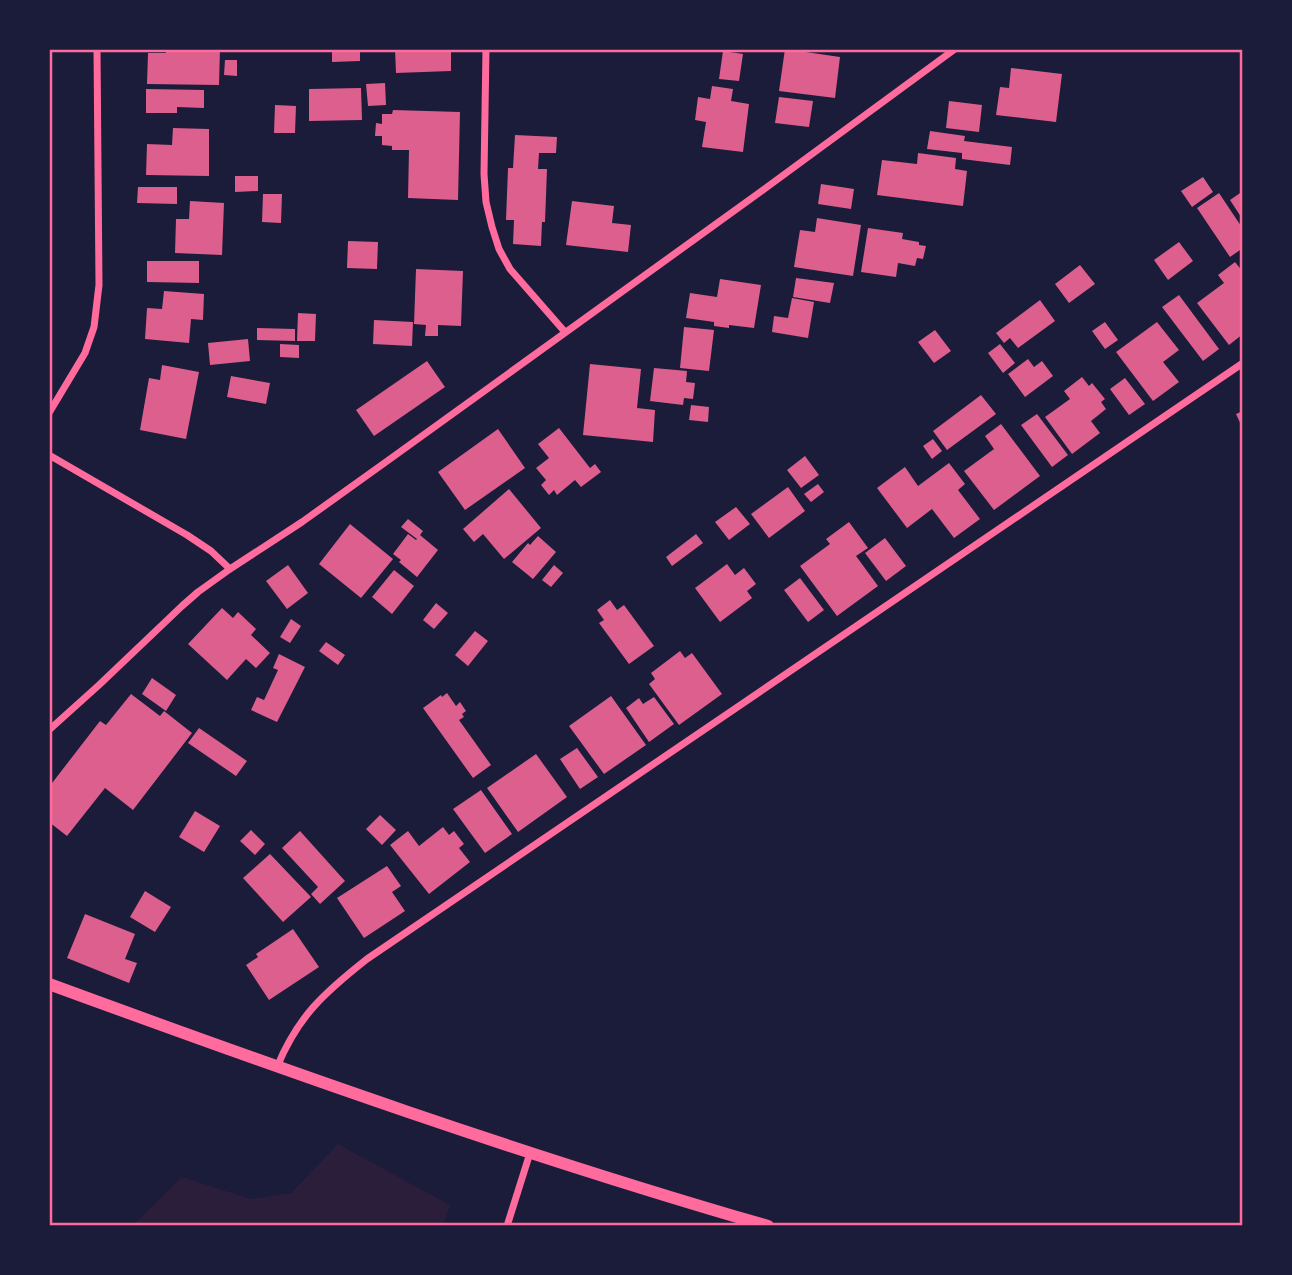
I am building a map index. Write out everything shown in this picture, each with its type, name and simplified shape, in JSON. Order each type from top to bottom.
[{"type":"street","points":[[49,412],[85,353],[94,327],[99,285],[97,49]]},
{"type":"street","points":[[486,49],[484,174],[486,202],[492,227],[499,249],[510,269],[565,332]]},
{"type":"street","points":[[49,730],[182,606],[230,569],[302,522],[774,183],[955,49]]},
{"type":"street","points":[[276,1067],[294,1031],[305,1016],[339,981],[367,959],[1243,363]]},
{"type":"street","points":[[49,455],[187,535],[211,551],[230,569]]},
{"type":"street","points":[[49,984],[276,1067],[530,1153],[658,1195],[768,1226]]},
{"type":"street","points":[[507,1226],[530,1153]]},
{"type":"shaded area","points":[[338,1144],[450,1205],[443,1226],[132,1226],[182,1177],[251,1199],[291,1193]]},
{"type":"building","points":[[166,49],[220,49],[219,85],[147,84],[148,53],[166,53]]},
{"type":"building","points":[[332,49],[360,49],[360,61],[332,62]]},
{"type":"building","points":[[395,49],[451,49],[451,71],[396,73]]},
{"type":"building","points":[[785,49],[840,57],[835,98],[779,91]]},
{"type":"building","points":[[723,51],[743,54],[739,81],[719,79]]},
{"type":"building","points":[[225,60],[237,60],[237,76],[224,75]]},
{"type":"building","points":[[1011,68],[1062,74],[1056,122],[996,115],[1000,87],[1009,88]]},
{"type":"building","points":[[385,83],[386,105],[368,106],[366,84]]},
{"type":"building","points":[[712,86],[733,89],[731,101],[749,104],[743,152],[702,147],[706,122],[695,120],[698,97],[710,99]]},
{"type":"building","points":[[361,88],[362,120],[309,121],[309,89]]},
{"type":"building","points":[[146,89],[204,90],[204,108],[177,107],[177,113],[146,113]]},
{"type":"building","points":[[779,97],[813,101],[809,127],[775,123]]},
{"type":"building","points":[[949,101],[982,105],[979,132],[946,128]]},
{"type":"building","points":[[275,105],[296,106],[295,133],[274,133]]},
{"type":"building","points":[[393,110],[460,112],[458,200],[408,198],[409,150],[392,150],[392,146],[382,145],[382,136],[375,136],[376,123],[382,124],[382,114],[392,114]]},
{"type":"building","points":[[173,128],[209,129],[209,176],[146,175],[147,144],[172,145]]},
{"type":"building","points":[[930,131],[965,136],[964,141],[1012,147],[1010,165],[962,159],[962,153],[927,149]]},
{"type":"building","points":[[515,135],[557,137],[556,153],[539,153],[538,169],[547,169],[545,222],[542,222],[541,246],[513,244],[514,220],[506,220],[508,168],[513,168]]},
{"type":"building","points":[[918,153],[956,158],[955,169],[967,171],[963,206],[877,195],[882,160],[917,164]]},
{"type":"building","points":[[235,176],[258,176],[258,191],[235,192]]},
{"type":"building","points":[[1203,177],[1213,192],[1192,207],[1181,191]]},
{"type":"building","points":[[821,184],[854,189],[851,209],[818,204]]},
{"type":"building","points":[[138,187],[177,187],[177,204],[137,203]]},
{"type":"building","points":[[1243,191],[1243,220],[1230,200]]},
{"type":"building","points":[[1219,193],[1243,229],[1243,248],[1230,257],[1197,208]]},
{"type":"building","points":[[263,194],[282,194],[281,223],[262,222]]},
{"type":"building","points":[[190,201],[224,203],[222,255],[175,253],[176,219],[189,219]]},
{"type":"building","points":[[572,201],[614,206],[612,223],[631,225],[628,252],[566,245]]},
{"type":"building","points":[[817,218],[861,225],[853,276],[794,267],[800,230],[815,232]]},
{"type":"building","points":[[868,228],[903,233],[902,239],[919,242],[919,245],[926,246],[923,259],[917,258],[915,266],[898,263],[896,277],[861,272]]},
{"type":"building","points":[[348,241],[378,242],[377,269],[347,268]]},
{"type":"building","points":[[1179,242],[1193,261],[1168,280],[1154,260]]},
{"type":"building","points":[[147,261],[199,261],[199,283],[147,282]]},
{"type":"building","points":[[1235,262],[1243,272],[1243,334],[1229,345],[1197,303],[1224,283],[1218,275]]},
{"type":"building","points":[[1080,265],[1095,284],[1069,303],[1055,284]]},
{"type":"building","points":[[416,269],[463,271],[461,326],[438,325],[438,336],[425,336],[426,325],[414,324]]},
{"type":"building","points":[[796,278],[834,283],[830,303],[793,297]]},
{"type":"building","points":[[720,279],[761,285],[754,328],[714,326],[714,322],[686,318],[690,293],[717,297]]},
{"type":"building","points":[[164,291],[204,294],[203,320],[191,319],[189,343],[145,339],[147,308],[162,309]]},
{"type":"building","points":[[1179,295],[1219,349],[1203,361],[1162,307]]},
{"type":"building","points":[[792,298],[814,302],[808,338],[772,332],[774,316],[788,318]]},
{"type":"building","points":[[1040,300],[1055,321],[1018,348],[1010,338],[1004,343],[996,333]]},
{"type":"building","points":[[298,313],[316,314],[315,341],[297,341]]},
{"type":"building","points":[[374,320],[413,322],[412,346],[373,344]]},
{"type":"building","points":[[1105,322],[1118,340],[1105,349],[1092,331]]},
{"type":"building","points":[[1157,322],[1179,350],[1163,362],[1179,382],[1153,401],[1116,352]]},
{"type":"building","points":[[684,327],[714,330],[709,371],[680,368]]},
{"type":"building","points":[[257,328],[295,329],[295,341],[257,340]]},
{"type":"building","points":[[935,330],[951,351],[934,363],[918,342]]},
{"type":"building","points":[[248,339],[250,361],[210,365],[208,343]]},
{"type":"building","points":[[280,344],[299,345],[299,358],[280,357]]},
{"type":"building","points":[[1000,344],[1015,363],[1003,373],[988,353]]},
{"type":"building","points":[[1028,359],[1034,367],[1042,361],[1053,376],[1025,397],[1008,374]]},
{"type":"building","points":[[427,361],[445,387],[374,436],[356,410]]},
{"type":"building","points":[[590,364],[641,369],[637,408],[655,410],[653,442],[583,435]]},
{"type":"building","points":[[162,365],[199,372],[186,439],[140,430],[149,378],[160,380]]},
{"type":"building","points":[[654,368],[687,371],[686,382],[695,383],[693,399],[684,398],[683,405],[650,401]]},
{"type":"building","points":[[231,376],[270,383],[266,404],[227,397]]},
{"type":"building","points":[[1082,377],[1089,386],[1092,383],[1105,399],[1101,402],[1106,409],[1091,421],[1100,433],[1072,454],[1045,417],[1070,399],[1064,391]]},
{"type":"building","points":[[1125,378],[1145,404],[1129,415],[1110,389]]},
{"type":"building","points":[[981,395],[996,414],[947,450],[933,431]]},
{"type":"building","points":[[691,405],[709,407],[708,422],[689,420]]},
{"type":"building","points":[[1243,411],[1243,429],[1236,414]]},
{"type":"building","points":[[1037,414],[1068,455],[1052,467],[1021,425]]},
{"type":"building","points":[[1001,424],[1040,476],[994,510],[964,471],[994,449],[985,436]]},
{"type":"building","points":[[559,428],[590,468],[595,464],[601,472],[581,487],[575,480],[557,495],[554,490],[549,495],[541,485],[546,480],[536,468],[549,458],[538,444]]},
{"type":"building","points":[[498,429],[525,468],[465,510],[438,472]]},
{"type":"building","points":[[933,439],[942,451],[932,459],[923,446]]},
{"type":"building","points":[[805,456],[819,475],[801,488],[787,470]]},
{"type":"building","points":[[949,463],[965,484],[958,490],[980,519],[954,538],[932,509],[907,528],[877,488],[905,467],[918,486]]},
{"type":"building","points":[[818,484],[824,492],[811,502],[804,494]]},
{"type":"building","points":[[788,487],[805,511],[769,538],[751,514]]},
{"type":"building","points":[[509,489],[541,528],[504,559],[483,534],[474,542],[463,529]]},
{"type":"building","points":[[736,507],[750,524],[729,540],[715,522]]},
{"type":"building","points":[[408,519],[423,531],[420,535],[438,550],[417,577],[393,554],[408,534],[417,539],[401,527]]},
{"type":"building","points":[[849,522],[868,548],[856,556],[878,586],[837,616],[800,566],[830,544],[826,539]]},
{"type":"building","points":[[350,524],[393,559],[361,598],[319,564]]},
{"type":"building","points":[[696,534],[703,543],[672,566],[666,557]]},
{"type":"building","points":[[538,536],[556,552],[533,579],[512,562],[528,543],[530,545]]},
{"type":"building","points":[[885,538],[906,566],[886,581],[865,553]]},
{"type":"building","points":[[727,564],[735,575],[744,568],[756,584],[747,591],[752,598],[720,622],[695,588]]},
{"type":"building","points":[[288,565],[308,593],[287,609],[266,581]]},
{"type":"building","points":[[554,565],[563,573],[551,587],[542,580]]},
{"type":"building","points":[[394,570],[414,586],[392,614],[372,597]]},
{"type":"building","points":[[800,578],[824,610],[808,622],[784,590]]},
{"type":"building","points":[[610,600],[617,610],[624,605],[654,646],[629,664],[599,623],[604,620],[597,610]]},
{"type":"building","points":[[436,603],[448,613],[434,629],[423,620]]},
{"type":"building","points":[[222,608],[233,618],[238,612],[256,629],[251,635],[270,653],[256,668],[246,659],[227,680],[188,644]]},
{"type":"building","points":[[291,619],[301,626],[290,643],[280,637]]},
{"type":"building","points":[[475,631],[488,641],[468,666],[455,655]]},
{"type":"building","points":[[326,642],[345,655],[338,665],[319,651]]},
{"type":"building","points":[[680,651],[685,658],[692,653],[722,694],[679,725],[649,684],[655,679],[651,673]]},
{"type":"building","points":[[279,654],[305,667],[277,722],[251,710],[257,697],[264,700],[278,670],[273,668]]},
{"type":"building","points":[[152,678],[176,695],[166,711],[142,694]]},
{"type":"building","points":[[447,693],[456,706],[460,702],[466,711],[462,714],[464,717],[459,720],[491,765],[473,778],[423,708]]},
{"type":"building","points":[[131,694],[160,716],[164,711],[192,733],[133,810],[105,788],[67,836],[49,822],[49,787],[100,721],[106,725]]},
{"type":"building","points":[[611,696],[646,745],[604,774],[569,726]]},
{"type":"building","points":[[654,697],[674,724],[649,742],[626,708],[639,698],[643,704]]},
{"type":"building","points":[[199,728],[247,761],[236,776],[188,743]]},
{"type":"building","points":[[577,748],[598,777],[580,789],[560,759]]},
{"type":"building","points":[[536,754],[567,797],[518,832],[487,788]]},
{"type":"building","points":[[481,790],[512,834],[485,853],[453,809]]},
{"type":"building","points":[[195,811],[220,826],[204,852],[179,837]]},
{"type":"building","points":[[380,815],[396,830],[382,845],[366,829]]},
{"type":"building","points":[[443,827],[449,835],[454,831],[464,844],[459,848],[470,862],[429,894],[390,845],[408,831],[419,846]]},
{"type":"building","points":[[251,830],[265,844],[255,855],[240,841]]},
{"type":"building","points":[[300,831],[345,881],[320,904],[311,894],[318,887],[282,848]]},
{"type":"building","points":[[270,854],[311,897],[283,922],[243,878]]},
{"type":"building","points":[[387,866],[401,886],[392,892],[405,911],[364,938],[337,898]]},
{"type":"building","points":[[145,891],[171,907],[155,932],[130,917]]},
{"type":"building","points":[[85,914],[135,934],[125,959],[137,963],[129,983],[67,958]]},
{"type":"building","points":[[293,929],[319,967],[269,1000],[246,965],[258,957],[256,954]]}]
